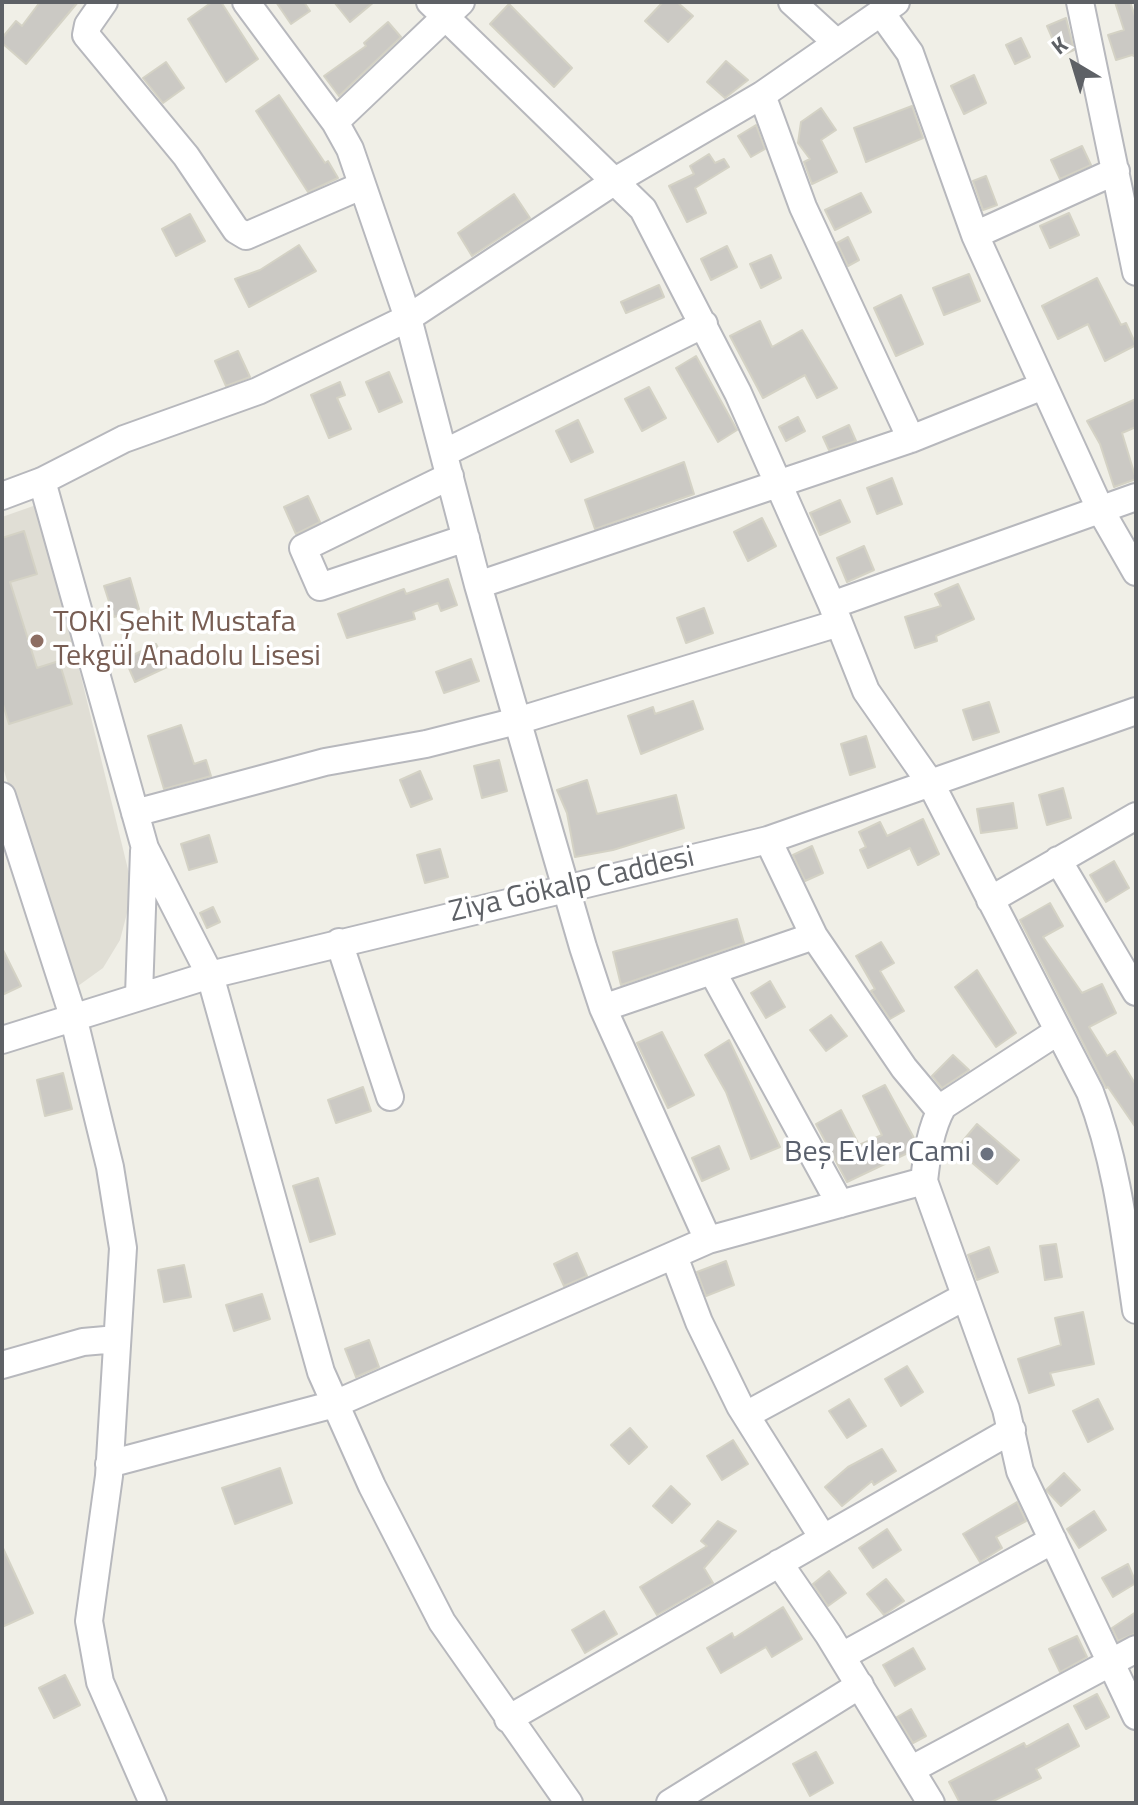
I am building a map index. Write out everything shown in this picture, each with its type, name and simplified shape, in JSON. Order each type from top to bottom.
[{"type":"street","points":[[104,2],[88,25],[86,35],[186,156],[236,230],[246,236],[361,186]]},
{"type":"street","points":[[246,2],[335,122],[350,149],[408,318],[478,585],[603,1008],[708,1240]]},
{"type":"street","points":[[792,2],[837,43]]},
{"type":"street","points":[[1080,2],[1116,171],[1129,202],[1136,272]]},
{"type":"street","points":[[335,122],[446,7],[643,209],[738,393],[866,691],[931,784],[1090,1092],[1128,1203],[1136,1310]]},
{"type":"street","points":[[2,496],[42,481],[124,439],[258,391],[408,318],[615,181],[762,95],[889,8],[926,90],[975,235],[1101,511],[1136,572]]},
{"type":"street","points":[[762,95],[803,207],[911,439]]},
{"type":"street","points":[[975,235],[1116,171]]},
{"type":"street","points":[[466,538],[320,587],[303,548],[704,324]]},
{"type":"street","points":[[478,585],[775,482],[911,439],[1043,386]]},
{"type":"street","points":[[42,481],[145,848],[210,975],[321,1372],[414,1572],[442,1622],[569,1803]]},
{"type":"street","points":[[135,813],[325,762],[426,744],[517,721],[835,614],[1136,497]]},
{"type":"street","name":"Ziya Gökalp Caddesi","points":[[2,1040],[210,975],[768,840],[1136,711]]},
{"type":"street","points":[[2,796],[12,863],[73,1016],[110,1167],[123,1248],[109,1464],[89,1621],[92,1653],[100,1682],[153,1803]]},
{"type":"street","points":[[990,900],[1136,816]]},
{"type":"street","points":[[768,840],[814,936],[904,1068],[940,1111]]},
{"type":"street","points":[[139,995],[145,848]]},
{"type":"street","points":[[1058,860],[1136,992]]},
{"type":"street","points":[[603,1008],[814,936]]},
{"type":"street","points":[[339,942],[390,1097]]},
{"type":"street","points":[[712,971],[840,1204]]},
{"type":"street","points":[[1057,1032],[940,1111],[927,1151],[924,1181],[1012,1430],[1020,1471],[1136,1716]]},
{"type":"street","points":[[109,1464],[335,1404],[708,1240],[924,1181]]},
{"type":"street","points":[[674,1256],[699,1322],[746,1415],[823,1538]]},
{"type":"street","points":[[746,1415],[964,1297]]},
{"type":"street","points":[[2,1365],[83,1342],[117,1339]]},
{"type":"street","points":[[508,1719],[1012,1430]]},
{"type":"street","points":[[842,1656],[1053,1540]]},
{"type":"street","points":[[779,1563],[842,1656],[931,1803]]},
{"type":"street","points":[[912,1769],[1136,1649]]},
{"type":"street","points":[[670,1803],[860,1685]]},
{"type":"shaded area","name":"TOKİ Şehit Mustafa Tekgül Anadolu Lisesi","points":[[39,504],[133,890],[120,940],[103,968],[71,991],[2,764],[2,517]]},
{"type":"building","points":[[40,2],[78,2],[26,64],[2,43],[2,38],[16,21],[22,26]]},
{"type":"building","points":[[212,2],[221,2],[258,59],[226,82],[188,19]]},
{"type":"building","points":[[276,2],[304,2],[310,11],[291,24]]},
{"type":"building","points":[[334,2],[374,2],[350,22]]},
{"type":"building","points":[[663,2],[677,2],[693,16],[668,42],[645,21]]},
{"type":"building","points":[[1115,2],[1130,2],[1136,19],[1136,57],[1132,55],[1116,60],[1108,35],[1124,30]]},
{"type":"building","points":[[509,4],[572,68],[554,87],[490,24]]},
{"type":"building","points":[[1066,18],[1074,50],[1060,56],[1047,26]]},
{"type":"building","points":[[388,22],[401,37],[339,96],[324,76],[366,46],[364,43]]},
{"type":"building","points":[[1021,38],[1030,57],[1015,64],[1006,45]]},
{"type":"building","points":[[726,61],[748,80],[725,98],[707,82]]},
{"type":"building","points":[[166,62],[184,88],[163,103],[143,78]]},
{"type":"building","points":[[974,75],[986,103],[964,114],[951,86]]},
{"type":"building","points":[[279,95],[338,178],[308,192],[256,111]]},
{"type":"building","points":[[912,106],[923,138],[866,162],[854,128]]},
{"type":"building","points":[[821,108],[836,130],[821,140],[837,172],[812,184],[804,162],[810,159],[798,143],[801,122]]},
{"type":"building","points":[[756,125],[765,149],[751,157],[738,136]]},
{"type":"building","points":[[1082,146],[1091,165],[1060,179],[1051,160]]},
{"type":"building","points":[[709,154],[715,163],[724,159],[729,167],[695,188],[706,213],[687,222],[669,186],[694,174],[690,166]]},
{"type":"building","points":[[986,176],[997,205],[983,210],[973,181]]},
{"type":"building","points":[[861,193],[871,212],[835,230],[825,210]]},
{"type":"building","points":[[514,194],[530,218],[472,256],[458,233]]},
{"type":"building","points":[[1069,213],[1079,235],[1050,248],[1040,226]]},
{"type":"building","points":[[190,214],[205,241],[176,256],[162,229]]},
{"type":"building","points":[[848,237],[859,260],[848,266],[837,243]]},
{"type":"building","points":[[299,245],[316,271],[249,307],[235,279],[260,270]]},
{"type":"building","points":[[727,246],[737,267],[711,280],[701,259]]},
{"type":"building","points":[[771,255],[781,278],[761,288],[750,264]]},
{"type":"building","points":[[969,274],[980,301],[944,315],[933,288]]},
{"type":"building","points":[[1097,278],[1121,325],[1126,323],[1136,345],[1105,361],[1088,324],[1058,339],[1042,306]]},
{"type":"building","points":[[659,285],[664,297],[626,313],[621,302]]},
{"type":"building","points":[[901,295],[923,344],[896,356],[874,308]]},
{"type":"building","points":[[760,321],[772,347],[802,330],[837,388],[817,398],[805,375],[763,398],[730,336]]},
{"type":"building","points":[[238,351],[250,377],[226,386],[215,361]]},
{"type":"building","points":[[696,356],[737,430],[718,442],[676,368]]},
{"type":"building","points":[[389,372],[402,402],[379,412],[366,382]]},
{"type":"building","points":[[340,382],[345,395],[337,398],[351,429],[329,438],[311,395]]},
{"type":"building","points":[[649,387],[666,418],[642,431],[625,399]]},
{"type":"building","points":[[1136,399],[1136,427],[1122,433],[1136,479],[1114,487],[1100,444],[1087,421]]},
{"type":"building","points":[[798,417],[805,431],[786,441],[779,427]]},
{"type":"building","points":[[578,420],[593,452],[571,462],[556,431]]},
{"type":"building","points":[[849,425],[856,441],[829,450],[823,437]]},
{"type":"building","points":[[684,462],[694,494],[595,529],[585,500]]},
{"type":"building","points":[[892,478],[902,504],[877,514],[867,488]]},
{"type":"building","points":[[308,496],[320,522],[296,534],[284,507]]},
{"type":"building","points":[[840,500],[850,522],[820,535],[810,513]]},
{"type":"building","points":[[762,518],[776,546],[748,561],[734,532]]},
{"type":"building","points":[[24,531],[37,574],[10,582],[37,668],[59,661],[72,704],[9,724],[2,701],[2,538]]},
{"type":"building","points":[[864,546],[874,570],[847,582],[837,558]]},
{"type":"building","points":[[130,578],[139,609],[114,617],[104,586]]},
{"type":"building","points":[[448,579],[457,605],[441,611],[438,603],[413,612],[415,619],[347,638],[338,614],[404,589],[406,594]]},
{"type":"building","points":[[958,584],[974,619],[936,636],[937,641],[915,648],[905,617],[941,606],[935,594]]},
{"type":"building","points":[[704,608],[713,633],[686,643],[677,618]]},
{"type":"building","points":[[156,644],[167,667],[135,682],[125,659]]},
{"type":"building","points":[[471,659],[479,681],[444,693],[436,672]]},
{"type":"building","points":[[693,701],[703,729],[641,754],[628,716],[653,707],[655,714]]},
{"type":"building","points":[[989,702],[999,732],[973,740],[963,710]]},
{"type":"building","points":[[181,725],[194,764],[206,760],[211,776],[164,789],[148,736]]},
{"type":"building","points":[[866,736],[875,767],[850,775],[841,744]]},
{"type":"building","points":[[499,760],[507,791],[482,798],[474,766]]},
{"type":"building","points":[[420,771],[432,799],[411,807],[400,780]]},
{"type":"building","points":[[587,780],[597,814],[676,795],[684,828],[613,850],[575,857],[567,813],[557,790]]},
{"type":"building","points":[[1063,788],[1071,818],[1047,825],[1039,795]]},
{"type":"building","points":[[1013,803],[1017,828],[981,833],[977,809]]},
{"type":"building","points":[[923,819],[939,854],[918,865],[910,848],[868,868],[860,850],[866,847],[859,832],[880,822],[887,836]]},
{"type":"building","points":[[209,835],[217,862],[189,870],[181,844]]},
{"type":"building","points":[[812,846],[823,873],[805,881],[793,855]]},
{"type":"building","points":[[440,849],[448,877],[425,883],[417,855]]},
{"type":"building","points":[[1114,861],[1129,888],[1106,902],[1090,875]]},
{"type":"building","points":[[1050,903],[1063,926],[1043,937],[1082,993],[1102,984],[1116,1013],[1089,1027],[1107,1056],[1115,1051],[1136,1085],[1136,1128],[1106,1088],[1020,920]]},
{"type":"building","points":[[213,907],[220,922],[207,928],[200,913]]},
{"type":"building","points":[[737,919],[744,943],[621,985],[613,952]]},
{"type":"building","points":[[881,942],[894,963],[880,971],[904,1011],[890,1019],[871,991],[875,989],[856,956]]},
{"type":"building","points":[[2,948],[21,986],[2,995]]},
{"type":"building","points":[[977,970],[1016,1033],[996,1047],[955,987]]},
{"type":"building","points":[[770,981],[785,1007],[766,1018],[751,993]]},
{"type":"building","points":[[831,1015],[847,1036],[826,1051],[810,1030]]},
{"type":"building","points":[[662,1032],[694,1095],[668,1108],[637,1043]]},
{"type":"building","points":[[729,1040],[780,1147],[751,1159],[726,1092],[705,1055]]},
{"type":"building","points":[[953,1055],[969,1070],[942,1088],[932,1076]]},
{"type":"building","points":[[63,1073],[72,1109],[45,1116],[37,1080]]},
{"type":"building","points":[[885,1085],[914,1138],[912,1151],[847,1182],[816,1124],[841,1110],[859,1145],[882,1135],[863,1096]]},
{"type":"building","points":[[363,1087],[371,1111],[336,1123],[328,1100]]},
{"type":"building","name":"Beş Evler Cami","points":[[977,1124],[1019,1160],[997,1184],[956,1149]]},
{"type":"building","points":[[719,1146],[729,1169],[702,1181],[692,1158]]},
{"type":"building","points":[[318,1178],[335,1234],[310,1242],[293,1186]]},
{"type":"building","points":[[1056,1244],[1062,1277],[1045,1280],[1040,1246]]},
{"type":"building","points":[[989,1247],[998,1272],[977,1280],[968,1255]]},
{"type":"building","points":[[577,1253],[587,1276],[564,1286],[554,1264]]},
{"type":"building","points":[[726,1261],[734,1285],[706,1296],[697,1272]]},
{"type":"building","points":[[184,1265],[191,1297],[164,1302],[158,1270]]},
{"type":"building","points":[[262,1294],[270,1319],[234,1331],[226,1305]]},
{"type":"building","points":[[1083,1312],[1094,1364],[1050,1373],[1054,1385],[1029,1393],[1018,1359],[1061,1345],[1055,1318]]},
{"type":"building","points":[[369,1340],[379,1367],[356,1377],[345,1349]]},
{"type":"building","points":[[907,1366],[923,1392],[901,1406],[885,1379]]},
{"type":"building","points":[[849,1399],[866,1426],[847,1438],[829,1411]]},
{"type":"building","points":[[1098,1399],[1113,1429],[1088,1442],[1073,1411]]},
{"type":"building","points":[[630,1428],[647,1447],[629,1464],[611,1445]]},
{"type":"building","points":[[733,1440],[748,1464],[722,1480],[707,1456]]},
{"type":"building","points":[[882,1449],[896,1471],[874,1485],[872,1481],[842,1506],[825,1487],[848,1467]]},
{"type":"building","points":[[280,1468],[292,1503],[235,1524],[222,1488]]},
{"type":"building","points":[[1064,1473],[1080,1490],[1061,1506],[1046,1490]]},
{"type":"building","points":[[671,1486],[690,1504],[672,1523],[653,1506]]},
{"type":"building","points":[[1017,1502],[1026,1521],[996,1537],[1002,1548],[980,1562],[963,1534]]},
{"type":"building","points":[[1094,1511],[1106,1530],[1079,1548],[1067,1529]]},
{"type":"building","points":[[718,1521],[736,1531],[704,1568],[713,1583],[657,1615],[640,1587],[707,1546],[701,1541]]},
{"type":"building","points":[[887,1529],[901,1550],[873,1568],[859,1548]]},
{"type":"building","points":[[2,1546],[33,1613],[2,1627]]},
{"type":"building","points":[[1128,1564],[1136,1583],[1113,1597],[1102,1578]]},
{"type":"building","points":[[829,1571],[846,1593],[828,1606],[813,1584]]},
{"type":"building","points":[[886,1579],[904,1601],[884,1615],[867,1594]]},
{"type":"building","points":[[783,1607],[802,1639],[772,1657],[766,1647],[721,1673],[707,1648],[732,1633],[734,1638]]},
{"type":"building","points":[[604,1611],[617,1634],[585,1653],[572,1630]]},
{"type":"building","points":[[1136,1612],[1136,1633],[1118,1641],[1112,1628]]},
{"type":"building","points":[[1077,1636],[1087,1657],[1060,1672],[1049,1649]]},
{"type":"building","points":[[913,1648],[925,1669],[895,1686],[883,1665]]},
{"type":"building","points":[[65,1675],[80,1705],[54,1718],[39,1688]]},
{"type":"building","points":[[1097,1694],[1109,1717],[1086,1729],[1074,1706]]},
{"type":"building","points":[[911,1709],[926,1736],[913,1743],[897,1717]]},
{"type":"building","points":[[1068,1724],[1079,1746],[1036,1769],[1041,1778],[989,1803],[960,1803],[949,1782]]},
{"type":"building","points":[[816,1752],[833,1783],[810,1796],[793,1764]]},
{"type":"place","name":"TOKİ Şehit Mustafa Tekgül Anadolu Lisesi","points":[[37,641]]},
{"type":"place","name":"Beş Evler Cami","points":[[987,1154]]}]
